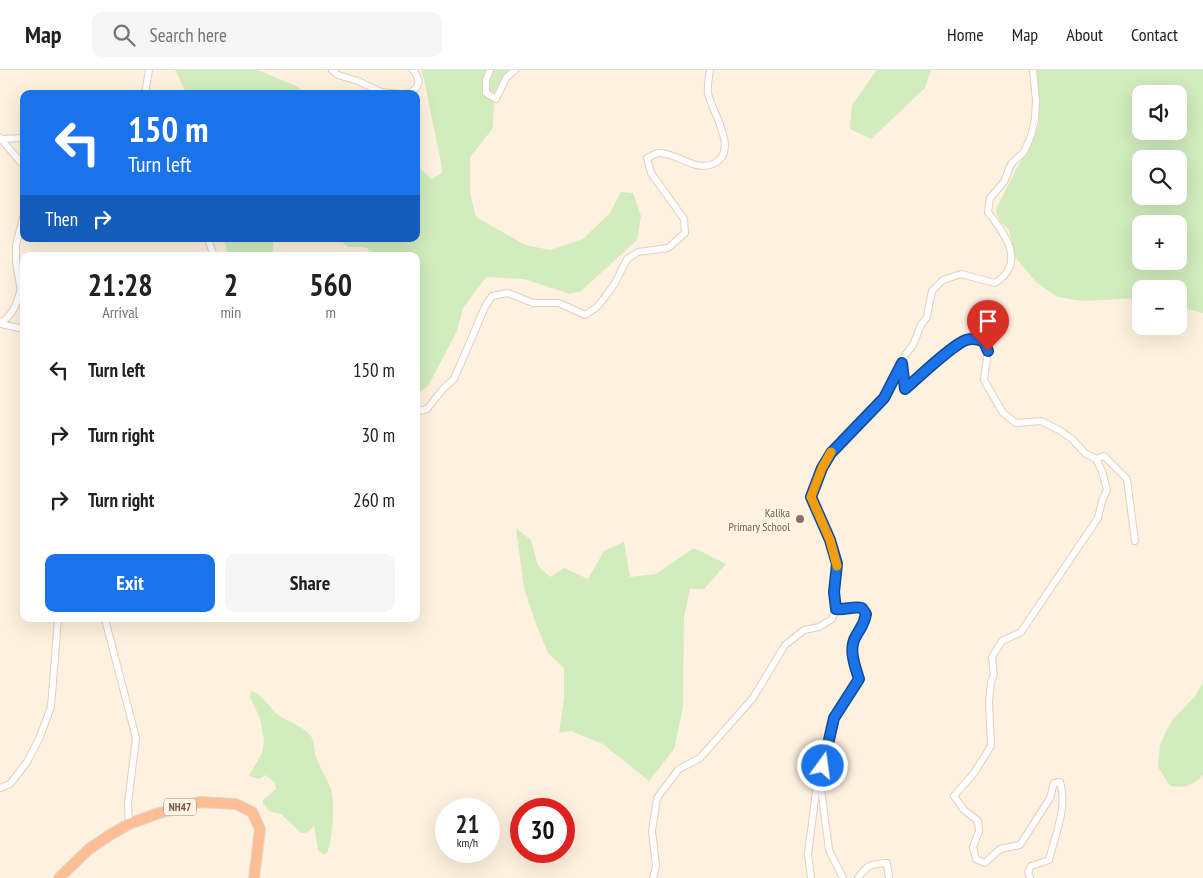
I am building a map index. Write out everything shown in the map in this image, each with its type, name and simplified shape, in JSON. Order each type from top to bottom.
[{"type":"highway","name":"NH47","points":[[58,878],[89,849],[129,824],[199,802],[236,804],[252,812],[260,829],[254,878]]},
{"type":"street","points":[[146,90],[150,70]]},
{"type":"street","points":[[332,70],[338,75],[358,81],[377,90]]},
{"type":"street","points":[[413,70],[419,79],[415,90]]},
{"type":"street","points":[[490,70],[486,80],[486,93],[496,99],[506,78],[515,70]]},
{"type":"street","points":[[420,411],[427,409],[454,379],[484,307],[492,296],[508,293],[533,303],[559,303],[584,315],[597,307],[615,284],[627,259],[638,252],[668,248],[685,233],[684,219],[651,173],[647,158],[657,153],[681,159],[697,166],[713,164],[719,160],[724,152],[724,141],[718,116],[707,92],[710,70]]},
{"type":"street","points":[[653,878],[656,866],[652,830],[657,798],[679,769],[700,758],[753,698],[785,645],[804,630],[818,627],[832,619],[836,609],[834,592],[837,564],[830,540],[811,497],[822,468],[831,453],[884,398],[905,355],[913,345],[921,324],[927,318],[932,291],[943,280],[961,274],[995,283],[1004,278],[1012,261],[1009,243],[988,212],[990,198],[1004,182],[1011,164],[1024,152],[1031,136],[1035,119],[1036,100],[1033,70]]},
{"type":"street","points":[[0,138],[20,138]]},
{"type":"street","points":[[0,138],[20,161]]},
{"type":"street","points":[[20,230],[16,245],[16,262],[20,285]]},
{"type":"street","points":[[0,324],[10,316],[17,305],[20,294]]},
{"type":"street","points":[[0,324],[20,328]]},
{"type":"street","points":[[902,363],[905,389],[965,340],[976,338],[984,342],[988,351],[984,380],[1003,413],[1016,423],[1041,421],[1072,439],[1085,453],[1096,459],[1102,471],[1107,490],[1098,518],[1021,632],[1002,641],[992,657],[994,675],[991,682],[990,701],[991,746],[974,773],[954,796],[964,810],[978,821],[979,830],[973,847],[976,859],[985,863],[1000,849],[1020,844],[1050,798],[1054,783],[1060,782],[1063,790],[1061,811],[1048,860],[1031,866],[1028,872],[1030,878]]},
{"type":"street","points":[[1096,459],[1104,456],[1127,479],[1135,540]]},
{"type":"street","points":[[811,878],[808,854],[816,791],[834,718],[859,679],[852,654],[854,638],[864,625],[866,614],[862,608],[856,607],[845,610],[836,609]]},
{"type":"street","points":[[0,788],[10,784],[27,762],[39,739],[51,707],[58,622]]},
{"type":"street","points":[[106,622],[136,738],[128,803],[129,824]]},
{"type":"street","points":[[819,778],[829,850],[843,878]]},
{"type":"street","points":[[858,878],[871,864],[887,863],[889,878]]},
{"type":"green space","points":[[175,70],[258,70],[302,90],[185,90]]},
{"type":"green space","points":[[422,70],[509,70],[494,92],[493,128],[470,157],[470,193],[476,217],[525,245],[550,250],[583,239],[610,213],[621,192],[633,193],[641,216],[637,240],[581,291],[570,294],[524,279],[486,277],[463,308],[457,331],[428,386],[420,392],[420,252],[372,252],[365,247],[348,247],[342,242],[420,242],[420,168],[432,179],[442,173]]},
{"type":"green space","points":[[877,70],[931,70],[925,88],[871,139],[850,129],[852,105]]},
{"type":"green space","points":[[1036,70],[1203,70],[1203,313],[1187,309],[1187,280],[1132,280],[1132,298],[1082,301],[1058,297],[1037,283],[1015,257],[1009,230],[1000,221],[996,209],[1039,125]]},
{"type":"green space","points":[[225,242],[274,242],[272,252],[227,252]]},
{"type":"green space","points":[[516,528],[531,540],[538,566],[550,577],[564,568],[588,579],[604,551],[624,542],[630,577],[656,574],[694,548],[726,564],[704,589],[690,589],[684,616],[683,708],[674,749],[649,781],[603,744],[571,731],[559,733],[564,698],[564,668],[548,653],[536,624],[524,588]]},
{"type":"green space","points":[[1203,683],[1203,775],[1188,785],[1181,787],[1170,786],[1158,767],[1160,744],[1171,722],[1194,697]]},
{"type":"green space","points":[[251,691],[262,697],[277,714],[305,730],[312,738],[316,757],[332,795],[332,832],[326,854],[318,850],[314,826],[306,833],[301,833],[281,814],[269,811],[263,803],[263,800],[276,789],[275,783],[266,775],[259,779],[249,776],[262,753],[264,741],[260,718],[250,697]]},
{"type":"slow traffic","points":[[831,452],[822,468],[811,497],[830,540],[837,566]]},
{"type":"place","name":"Kalika Primary School","points":[[800,519]]},
{"type":"route","points":[[823,766],[834,718],[859,679],[852,654],[854,638],[864,625],[866,614],[862,608],[836,609],[834,592],[837,564],[830,540],[811,497],[822,468],[831,453],[884,398],[902,363],[905,389],[965,340],[976,338],[984,342],[988,351]]}]
